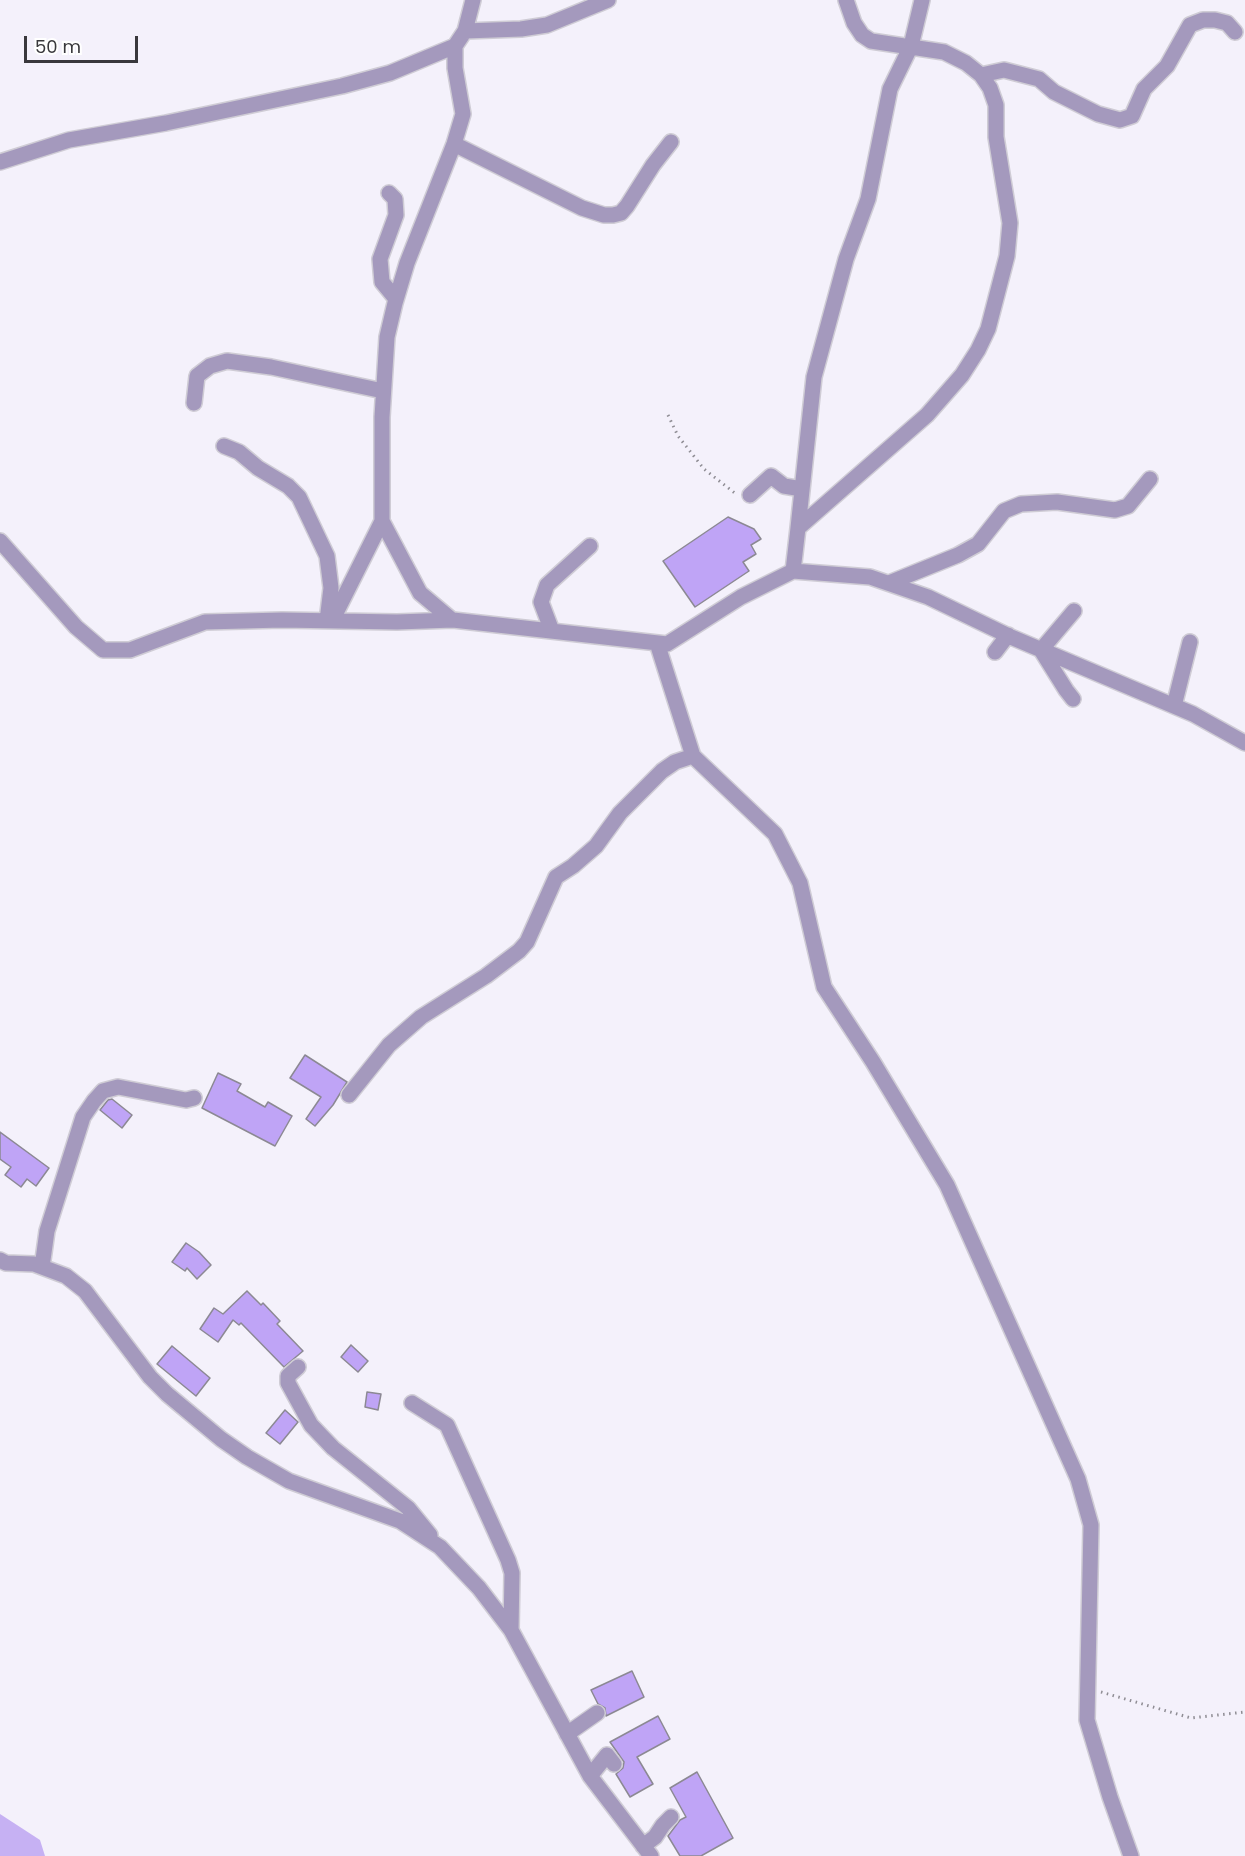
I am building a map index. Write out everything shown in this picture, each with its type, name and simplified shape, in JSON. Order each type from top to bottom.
[{"type":"street","points":[[0,162],[69,140],[166,123],[390,74],[455,46],[465,31],[473,0]]},
{"type":"street","points":[[465,31],[521,29],[547,25],[608,0]]},
{"type":"street","points":[[798,528],[927,416],[962,375],[978,350],[988,328],[1007,256],[1010,223],[996,137],[996,105],[990,88],[981,75],[966,63],[944,51],[871,41],[862,35],[854,23],[846,0]]},
{"type":"street","points":[[793,571],[814,377],[846,259],[867,199],[890,88],[911,46],[922,0]]},
{"type":"street","points":[[981,75],[1004,70],[1039,79],[1054,92],[1098,114],[1120,120],[1132,116],[1144,89],[1167,66],[1190,25],[1203,20],[1215,20],[1227,23],[1235,32]]},
{"type":"street","points":[[330,621],[382,521],[382,417],[387,337],[407,263],[454,144],[463,114],[455,68],[455,46]]},
{"type":"street","points":[[454,144],[582,208],[613,216],[621,213],[627,206],[653,165],[671,142]]},
{"type":"street","points":[[389,193],[394,199],[396,215],[380,259],[382,282],[396,299]]},
{"type":"street","points":[[195,403],[197,375],[210,366],[227,361],[271,367],[383,391]]},
{"type":"street","points":[[224,446],[239,452],[258,468],[288,486],[299,497],[327,556],[331,588],[330,621]]},
{"type":"street","points":[[750,495],[771,476],[784,486],[802,489]]},
{"type":"street","points":[[889,584],[958,555],[978,544],[1004,511],[1021,504],[1057,502],[1115,510],[1128,506],[1150,479]]},
{"type":"street","points":[[382,521],[420,593],[452,620]]},
{"type":"street","points":[[0,541],[76,627],[103,650],[130,651],[205,622],[452,620],[667,644],[741,597],[793,571],[870,577],[928,597],[1041,650],[1193,714],[1245,743]]},
{"type":"street","points":[[552,631],[541,602],[547,585],[590,546]]},
{"type":"street","points":[[1041,650],[1074,611]]},
{"type":"street","points":[[995,652],[1008,635]]},
{"type":"street","points":[[1174,706],[1190,642]]},
{"type":"street","points":[[657,643],[693,756],[775,834],[800,883],[824,987],[873,1062],[947,1185],[1078,1479],[1091,1525],[1087,1720],[1110,1797],[1131,1856]]},
{"type":"street","points":[[1041,650],[1073,699]]},
{"type":"street","points":[[349,1095],[389,1045],[421,1017],[486,976],[519,951],[527,942],[556,876],[573,866],[596,846],[620,813],[662,771],[675,762],[693,756]]},
{"type":"street","points":[[42,1267],[47,1231],[83,1117],[94,1101],[103,1091],[118,1087],[186,1100],[194,1098]]},
{"type":"street","points":[[0,1260],[6,1263],[34,1264],[66,1276],[85,1291],[150,1377],[221,1439],[247,1457],[289,1481],[400,1521],[440,1547]]},
{"type":"street","points":[[298,1367],[288,1376],[288,1383],[311,1425],[333,1448],[408,1508],[440,1547],[479,1588],[511,1630],[590,1776],[647,1851],[663,1824],[671,1817]]},
{"type":"street","points":[[412,1403],[447,1425],[508,1560],[512,1573],[511,1630]]},
{"type":"street","points":[[567,1734],[597,1713]]},
{"type":"street","points":[[590,1776],[607,1755],[614,1764]]},
{"type":"path","points":[[668,415],[678,436],[704,469],[736,494],[750,495]]},
{"type":"path","points":[[1088,1689],[1191,1718],[1245,1712]]},
{"type":"shaded area","points":[[0,1814],[40,1840],[45,1856],[0,1856]]},
{"type":"building","points":[[728,517],[754,529],[761,539],[751,545],[756,554],[743,562],[749,571],[695,607],[663,561]]},
{"type":"building","points":[[305,1055],[347,1082],[333,1105],[315,1126],[306,1119],[321,1097],[290,1078]]},
{"type":"building","points":[[218,1073],[241,1084],[237,1091],[265,1107],[268,1102],[292,1116],[275,1146],[202,1108]]},
{"type":"building","points":[[112,1099],[132,1115],[122,1128],[100,1110],[108,1100]]},
{"type":"building","points":[[0,1132],[49,1168],[36,1186],[27,1179],[21,1187],[5,1175],[11,1167],[0,1159]]},
{"type":"building","points":[[186,1243],[199,1252],[211,1265],[197,1279],[187,1268],[185,1271],[172,1262]]},
{"type":"building","points":[[247,1291],[261,1305],[263,1303],[280,1321],[277,1324],[303,1351],[284,1367],[241,1323],[239,1325],[233,1320],[218,1342],[200,1329],[214,1308],[223,1314]]},
{"type":"building","points":[[351,1345],[368,1361],[358,1372],[341,1357]]},
{"type":"building","points":[[172,1346],[210,1378],[196,1396],[157,1364]]},
{"type":"building","points":[[367,1392],[381,1394],[378,1410],[365,1407]]},
{"type":"building","points":[[285,1410],[298,1422],[280,1444],[266,1433]]},
{"type":"building","points":[[632,1671],[644,1697],[606,1716],[605,1708],[598,1704],[591,1690]]},
{"type":"building","points":[[658,1716],[670,1739],[637,1757],[653,1784],[630,1797],[616,1774],[623,1768],[624,1762],[610,1742]]},
{"type":"building","points":[[697,1772],[733,1838],[701,1856],[680,1856],[668,1836],[680,1820],[686,1817],[670,1788]]}]
